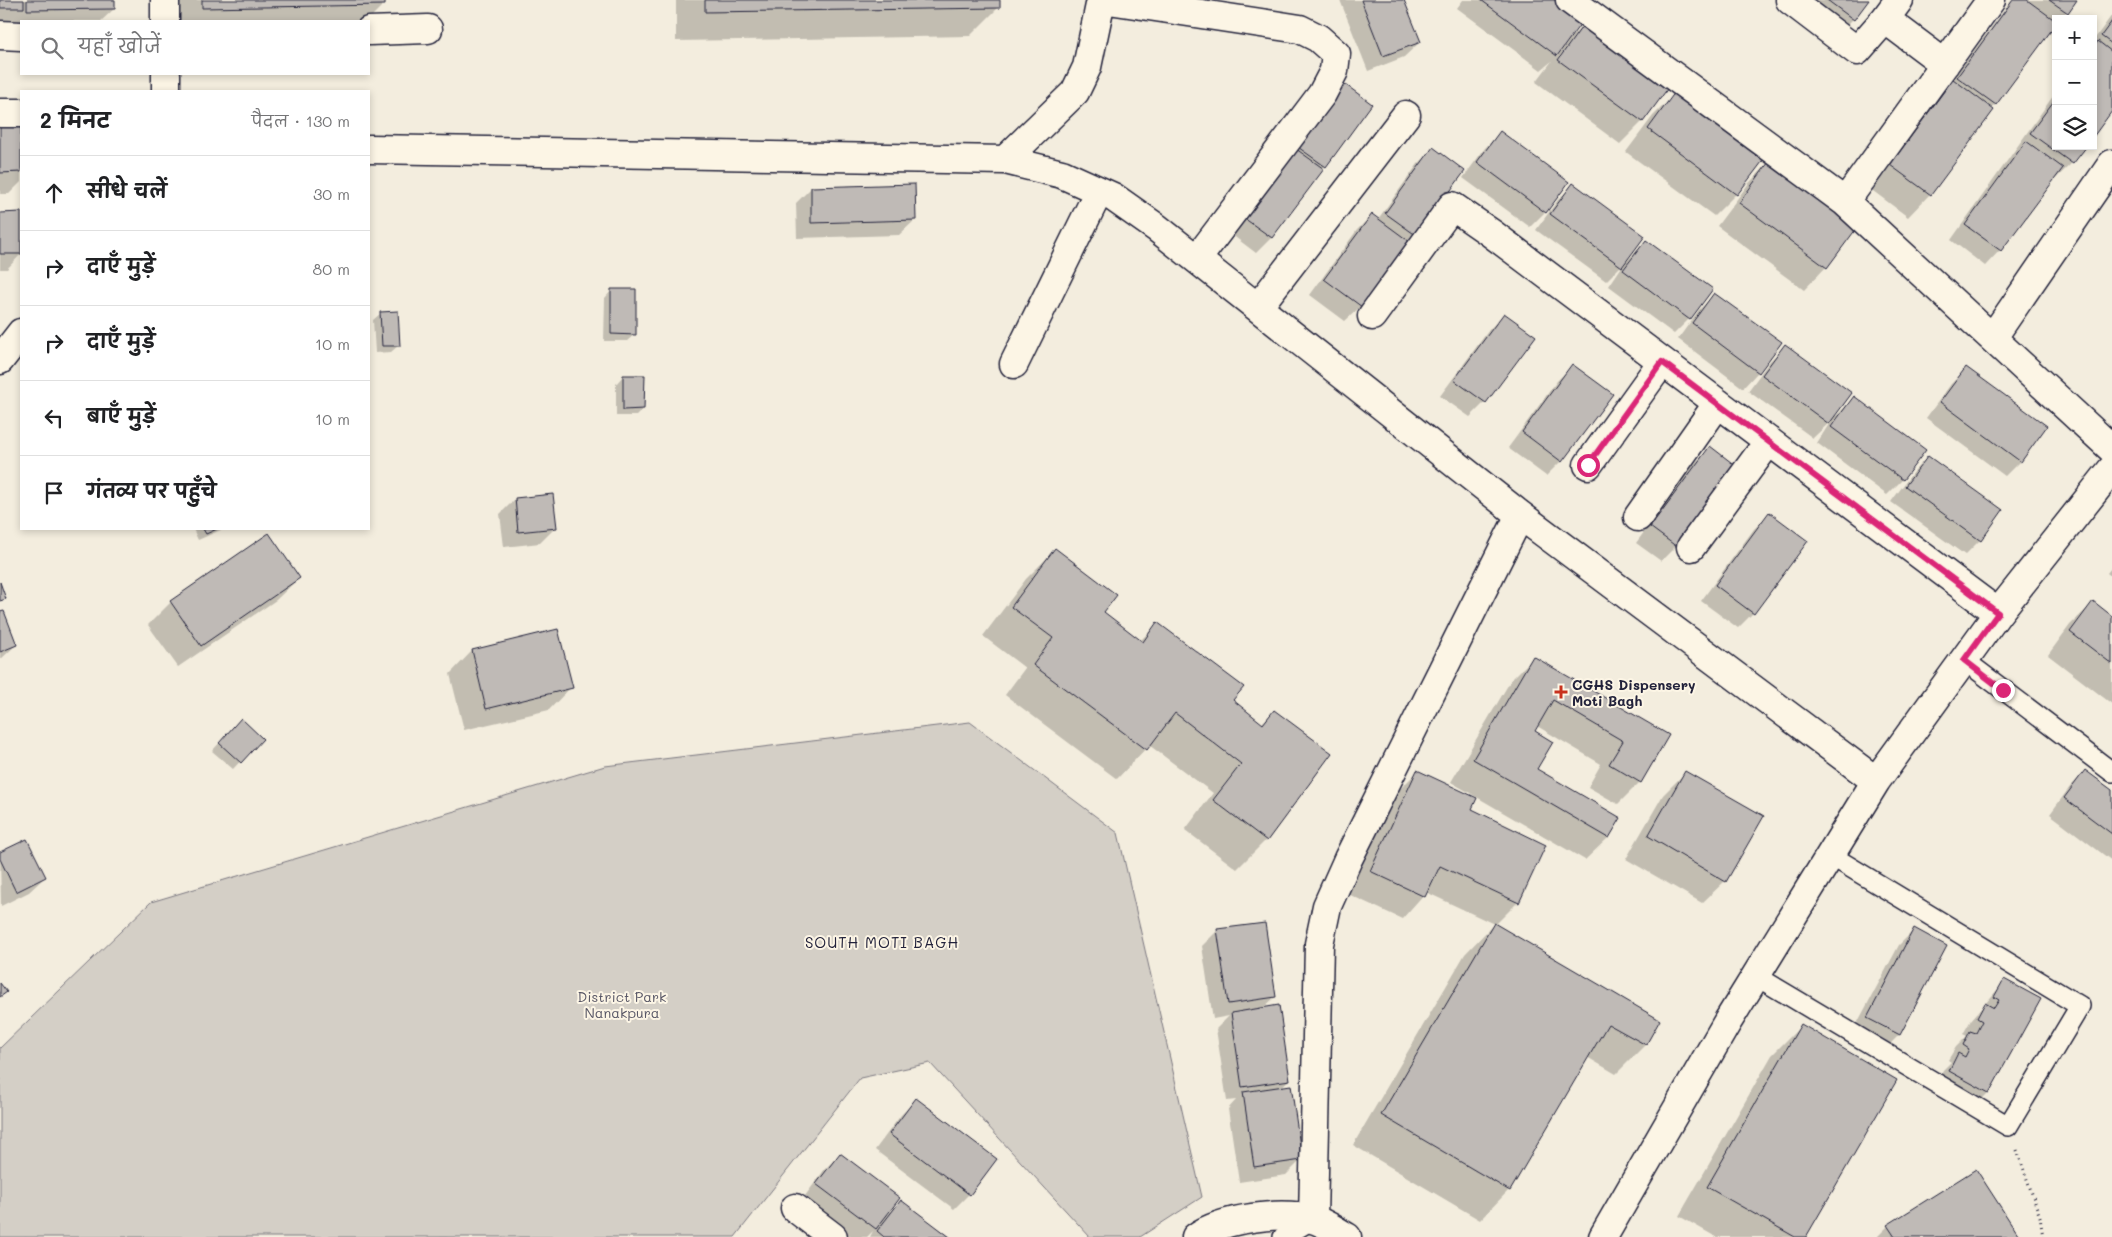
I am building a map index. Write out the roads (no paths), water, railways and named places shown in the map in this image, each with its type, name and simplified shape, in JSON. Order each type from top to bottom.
[{"type":"street","points":[[165,0],[165,20]]},
{"type":"street","points":[[1005,160],[1074,92],[1087,66],[1101,0]]},
{"type":"street","points":[[1109,0],[1300,29],[1318,38],[1336,54],[1334,71],[1322,94],[1197,259]]},
{"type":"street","points":[[1570,0],[1845,202],[1994,337],[2112,449]]},
{"type":"street","points":[[1790,0],[1858,51],[1892,10],[1945,64]]},
{"type":"street","points":[[1845,202],[1991,0]]},
{"type":"street","points":[[370,31],[428,29]]},
{"type":"street","points":[[0,35],[20,36]]},
{"type":"street","points":[[166,75],[166,90]]},
{"type":"street","points":[[0,113],[20,113]]},
{"type":"street","points":[[1258,307],[1406,115]]},
{"type":"street","points":[[370,149],[1005,160],[1062,174],[1114,198],[1157,228],[1520,515],[1876,781]]},
{"type":"street","points":[[1994,337],[2112,164]]},
{"type":"street","points":[[1014,364],[1099,191]]},
{"type":"street","points":[[1372,316],[1452,206],[1998,613]]},
{"type":"street","points":[[0,360],[20,334]]},
{"type":"street","points":[[1588,465],[1662,362]]},
{"type":"street","points":[[1638,517],[1718,403]]},
{"type":"street","points":[[1691,547],[1769,442]]},
{"type":"street","points":[[1604,1237],[1756,976],[1876,781],[1998,613],[2112,469]]},
{"type":"street","points":[[1313,1219],[1319,944],[1328,906],[1348,858],[1520,515]]},
{"type":"street","points":[[795,1208],[833,1237]]},
{"type":"street","points":[[1196,1237],[1204,1231],[1277,1215],[1313,1219],[1346,1237]]},
{"type":"lane","points":[[1964,660],[2112,772]]},
{"type":"lane","points":[[1756,976],[2008,1126],[2080,1006],[1830,855]]},
{"type":"lane","points":[[1283,1237],[1313,1219]]},
{"type":"place","name":"CGHS Dispensery Moti Bagh","points":[[1561,692]]},
{"type":"district","name":"SOUTH MOTI BAGH","points":[[882,942]]},
{"type":"park label","name":"District Park Nanakpura","points":[[622,1004]]}]
